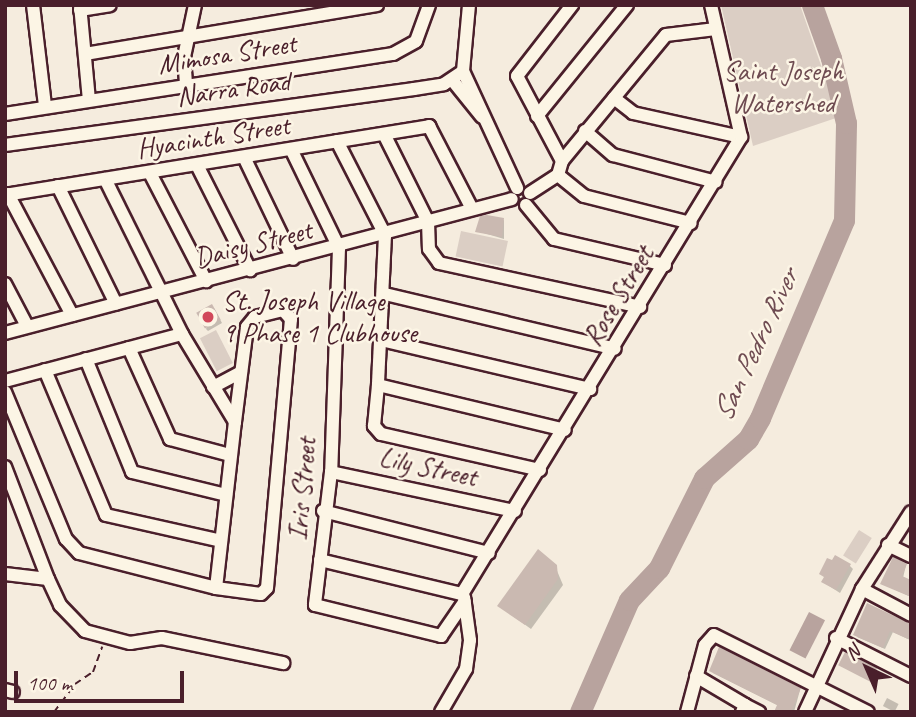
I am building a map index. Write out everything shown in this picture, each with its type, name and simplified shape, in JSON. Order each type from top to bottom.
[{"type":"street","points":[[33,5],[45,106]]},
{"type":"street","points":[[89,100],[80,8],[110,5]]},
{"type":"street","points":[[186,84],[187,38],[195,5]]},
{"type":"street","points":[[85,54],[377,5]]},
{"type":"street","name":"Mimosa Street","points":[[5,114],[402,51],[416,41],[429,5]]},
{"type":"street","points":[[469,5],[458,76],[482,117],[518,206],[558,175],[562,161],[585,131],[666,35],[716,29]]},
{"type":"street","points":[[562,161],[517,76],[572,5]]},
{"type":"street","points":[[537,116],[627,5]]},
{"type":"street","points":[[614,97],[633,113],[741,137],[711,5]]},
{"type":"street","name":"Narra Road","points":[[5,145],[458,76]]},
{"type":"street","name":"Hyacinth Street","points":[[7,195],[429,127],[472,209]]},
{"type":"street","points":[[585,131],[613,155],[716,182]]},
{"type":"street","points":[[384,134],[428,222],[429,249],[439,263],[640,307]]},
{"type":"street","name":"Rose Street","points":[[441,636],[741,137]]},
{"type":"street","points":[[337,141],[385,234],[385,293],[374,426],[381,434],[540,470]]},
{"type":"street","points":[[291,149],[339,248]]},
{"type":"street","points":[[244,157],[293,260]]},
{"type":"street","points":[[197,164],[250,270]]},
{"type":"street","points":[[150,173],[206,281]]},
{"type":"street","points":[[558,175],[584,196],[691,223]]},
{"type":"street","points":[[105,179],[182,334],[236,422]]},
{"type":"street","points":[[58,186],[116,304]]},
{"type":"street","name":"Daisy Street","points":[[5,332],[339,248],[515,194]]},
{"type":"street","points":[[7,195],[72,314]]},
{"type":"street","points":[[528,199],[554,239],[665,265]]},
{"type":"street","name":"Iris Street","points":[[339,248],[331,472],[323,511],[315,605],[441,636]]},
{"type":"street","points":[[5,284],[27,326]]},
{"type":"street","points":[[385,293],[615,349]]},
{"type":"street","points":[[5,392],[66,539],[79,553],[216,588],[261,594],[267,588],[288,313],[283,310],[250,320],[230,455],[216,588]]},
{"type":"street","points":[[5,381],[182,334]]},
{"type":"street","points":[[381,340],[590,389]]},
{"type":"street","points":[[129,348],[170,439],[230,455]]},
{"type":"street","points":[[86,359],[132,472],[226,495]]},
{"type":"street","points":[[45,370],[106,515],[221,541]]},
{"type":"street","points":[[213,387],[241,372]]},
{"type":"street","points":[[378,385],[565,430]]},
{"type":"street","points":[[5,467],[60,605],[79,626],[105,639],[130,643],[162,638],[283,663]]},
{"type":"street","name":"Lily Street","points":[[331,472],[515,511]]},
{"type":"street","points":[[323,511],[489,554]]},
{"type":"street","points":[[805,712],[836,638],[888,545],[911,512]]},
{"type":"street","points":[[888,545],[911,556]]},
{"type":"street","points":[[320,560],[464,597],[470,640],[461,680],[441,712]]},
{"type":"street","points":[[5,574],[48,579]]},
{"type":"street","points":[[862,589],[911,615]]},
{"type":"street","points":[[687,712],[705,645],[715,635],[863,710]]},
{"type":"street","points":[[836,638],[911,677]]},
{"type":"street","points":[[696,676],[744,708],[759,712]]},
{"type":"path","points":[[54,712],[75,684],[93,672],[105,639]]},
{"type":"green space","name":"Saint Joseph Watershed","points":[[721,5],[800,5],[839,117],[753,146]]},
{"type":"green space","points":[[461,231],[508,241],[503,266],[456,256]]},
{"type":"green space","points":[[216,330],[233,363],[217,371],[200,338]]},
{"type":"green space","points":[[859,530],[872,538],[856,563],[843,555]]},
{"type":"shaded area","points":[[809,612],[825,620],[806,658],[789,650]]},
{"type":"building","points":[[480,216],[504,218],[502,237],[475,232]]},
{"type":"building","name":"St. Joseph Village 9 Phase 1 Clubhouse","points":[[212,304],[221,320],[205,328],[196,313]]},
{"type":"building","points":[[538,549],[557,565],[558,579],[525,625],[497,606]]},
{"type":"building","points":[[835,555],[851,564],[836,590],[821,582],[824,577],[819,574],[827,558],[832,560]]},
{"type":"building","points":[[893,557],[907,564],[902,576],[911,580],[911,597],[880,584]]},
{"type":"building","points":[[867,603],[911,624],[908,639],[890,631],[883,648],[853,635]]},
{"type":"building","points":[[719,647],[801,688],[791,712],[774,712],[777,705],[709,671]]},
{"type":"building","points":[[845,652],[877,668],[870,682],[838,665]]},
{"type":"waterway","name":"San Pedro River","points":[[580,712],[629,600],[659,568],[704,478],[748,439],[760,418],[844,220],[846,123],[831,58],[812,5]]},
{"type":"place","name":"St. Joseph Village 9 Phase 1 Clubhouse","points":[[208,317]]}]
